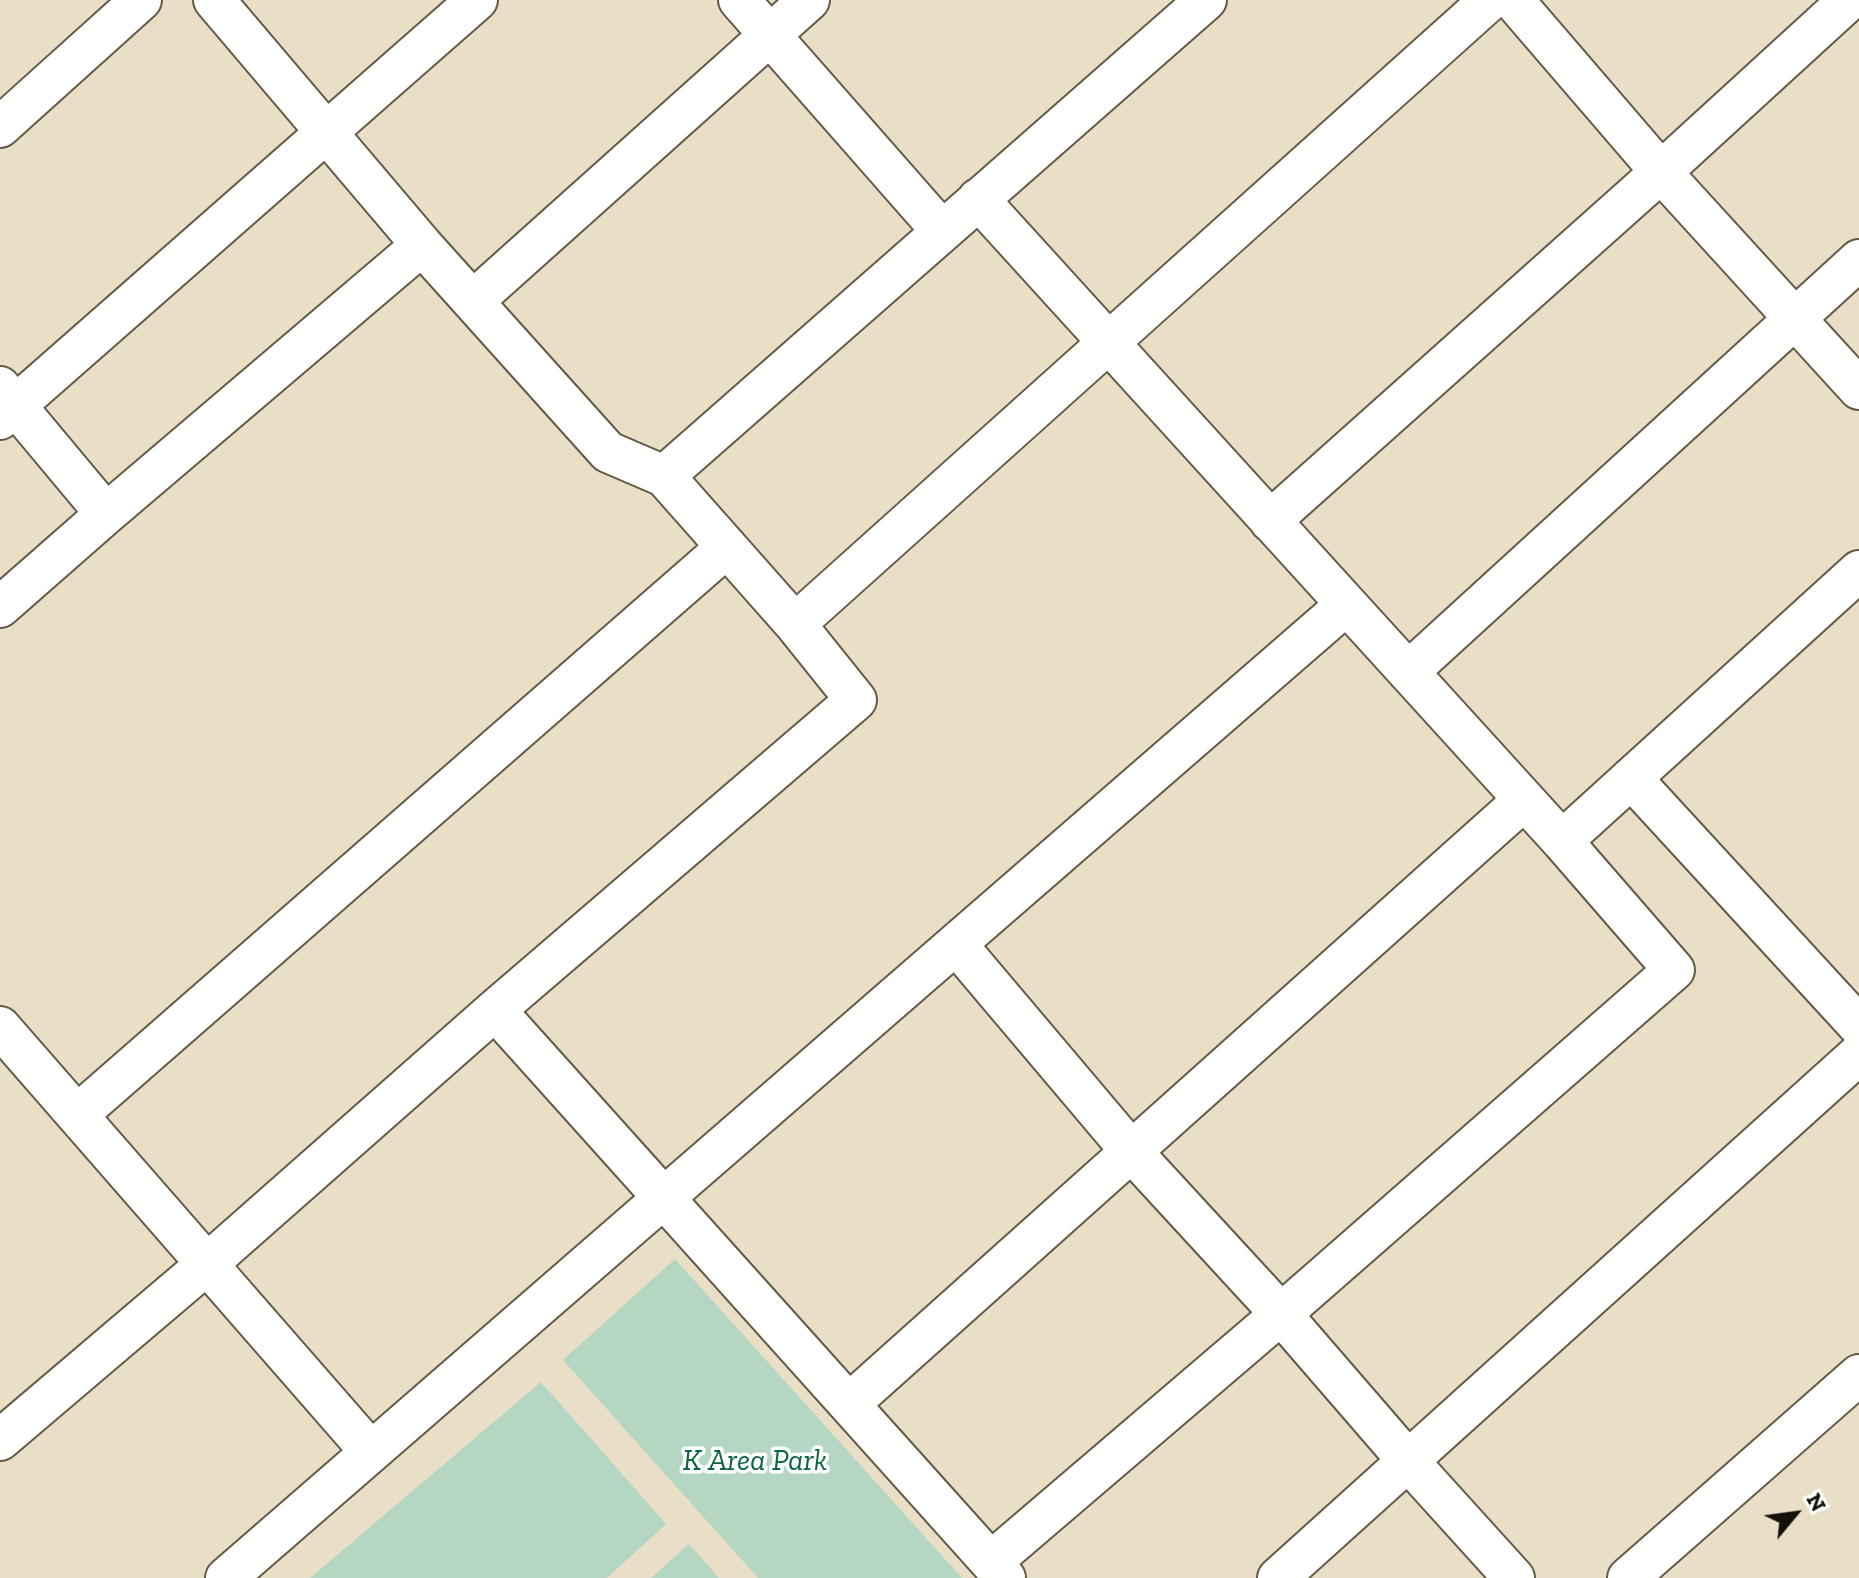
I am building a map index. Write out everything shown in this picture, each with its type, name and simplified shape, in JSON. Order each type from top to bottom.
[{"type":"street","points":[[0,127],[141,0]]},
{"type":"street","points":[[0,1440],[856,700],[795,624],[664,476],[608,452],[422,245],[214,0]]},
{"type":"street","points":[[106,514],[5,404],[477,0]]},
{"type":"street","points":[[739,0],[942,231]]},
{"type":"street","points":[[473,301],[809,0]]},
{"type":"street","points":[[664,476],[1206,0]]},
{"type":"street","points":[[795,624],[1490,0]]},
{"type":"street","points":[[1513,0],[1661,172],[1859,389]]},
{"type":"street","points":[[1270,521],[1849,0]]},
{"type":"street","points":[[495,1010],[998,1570],[1281,1314],[1674,970],[1562,841],[978,199]]},
{"type":"street","points":[[0,607],[422,245]]},
{"type":"street","points":[[1408,672],[1859,260]]},
{"type":"street","points":[[77,1115],[727,547]]},
{"type":"street","points":[[1562,841],[1859,571]]},
{"type":"street","points":[[226,1578],[1346,605]]},
{"type":"street","points":[[1631,778],[1859,1026]]},
{"type":"street","points":[[849,1404],[1524,800]]},
{"type":"street","points":[[956,944],[1131,1151],[1281,1314],[1514,1578]]},
{"type":"street","points":[[0,1027],[371,1452]]},
{"type":"street","points":[[1278,1578],[1859,1054]]},
{"type":"street","points":[[1651,1571],[1859,1375]]},
{"type":"green space","name":"K Area Park","points":[[675,1259],[962,1578],[758,1578],[563,1360]]},
{"type":"green space","points":[[541,1382],[666,1524],[607,1578],[310,1578]]},
{"type":"green space","points":[[689,1544],[719,1578],[651,1578]]}]
